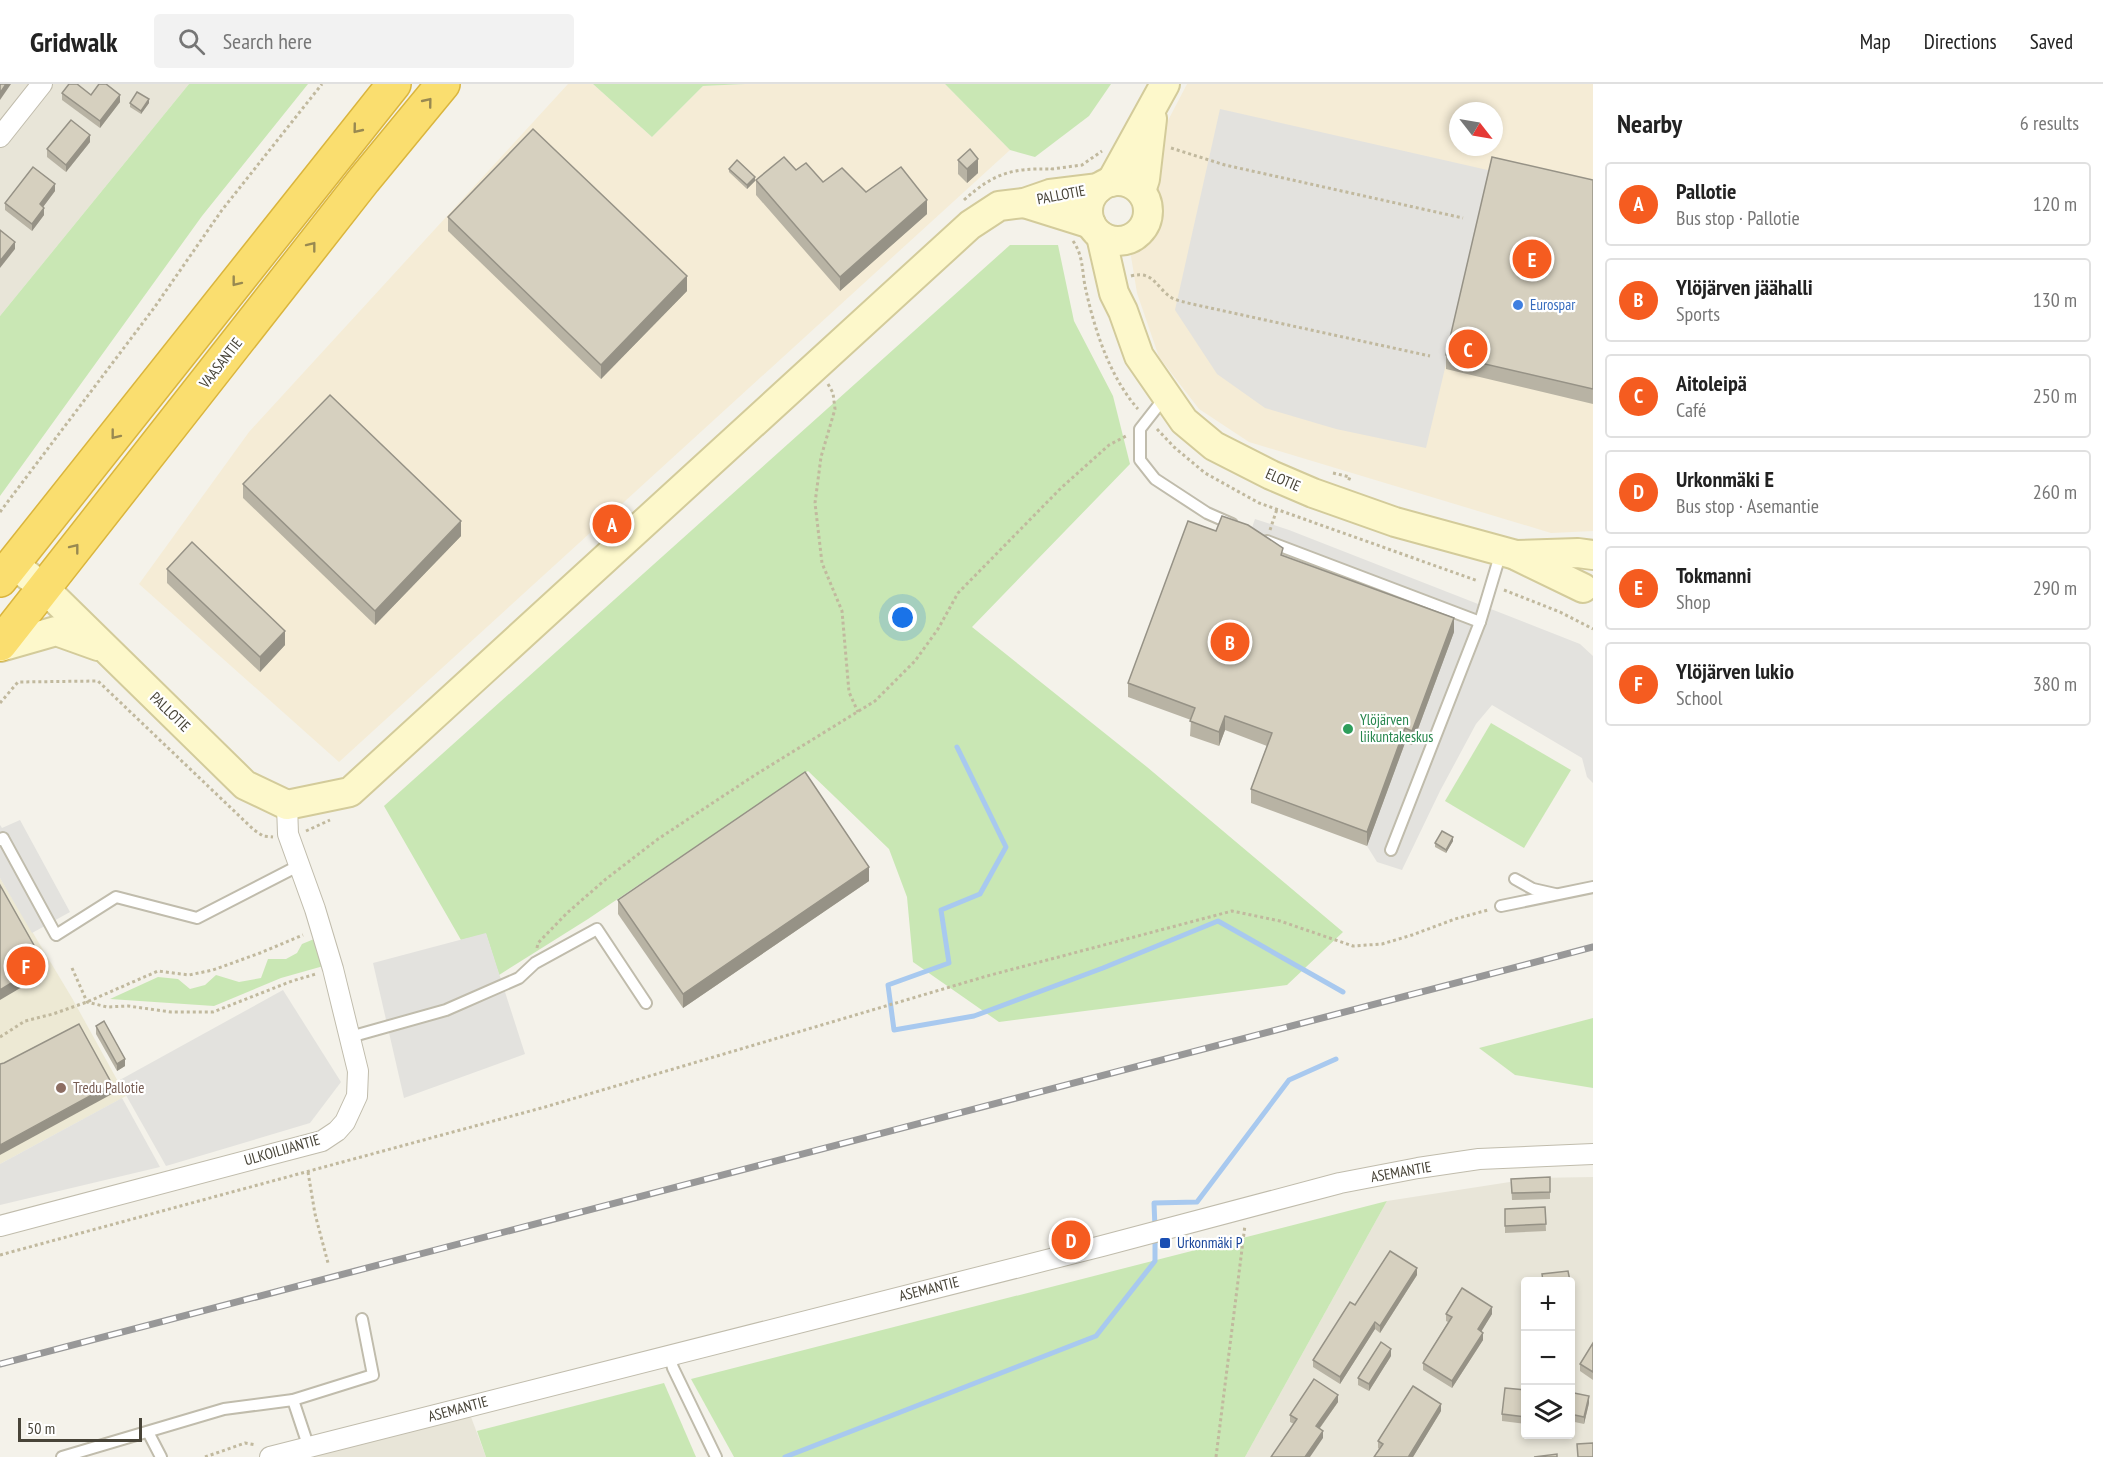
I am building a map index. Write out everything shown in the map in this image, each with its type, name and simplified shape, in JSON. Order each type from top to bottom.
[{"type":"highway","points":[[7,572],[328,164],[394,84]]},
{"type":"highway","name":"VAASANTIE","points":[[0,645],[364,180],[443,84]]},
{"type":"street","points":[[0,137],[42,84]]},
{"type":"street","points":[[1105,185],[1124,181],[1133,184],[1147,199],[1148,218],[1144,228],[1133,238],[1118,242],[1108,240],[1096,230],[1088,207],[1091,197],[1105,185],[1159,96]]},
{"type":"street","points":[[1141,191],[1159,96]]},
{"type":"street","name":"PALLOTIE","points":[[7,572],[44,588],[245,785],[287,805],[350,792],[970,225],[999,206],[1041,203],[1105,185]]},
{"type":"street","name":"PALLOTIE","points":[[1041,203],[1096,230]]},
{"type":"street","name":"ELOTIE","points":[[1096,230],[1107,281],[1126,292],[1123,310],[1139,357],[1184,421],[1214,446],[1249,465],[1313,493],[1395,522],[1508,553],[1588,597]]},
{"type":"street","name":"ELOTIE","points":[[1107,281],[1127,254],[1133,238]]},
{"type":"street","name":"ELOTIE","points":[[1508,553],[1593,555]]},
{"type":"street","points":[[1588,597],[1586,570],[1593,562]]},
{"type":"street","points":[[0,645],[56,631],[105,648]]},
{"type":"street","name":"ULKOILIJANTIE","points":[[0,1226],[322,1141],[337,1131],[345,1122],[357,1096],[358,1071],[321,927],[288,834],[287,805]]},
{"type":"street","name":"ASEMANTIE","points":[[265,1454],[309,1448],[1340,1183],[1418,1168],[1479,1160],[1593,1155]]},
{"type":"lane","points":[[1165,397],[1140,429],[1140,460],[1155,479],[1207,513],[1239,527]]},
{"type":"lane","points":[[1262,538],[1480,622]]},
{"type":"lane","points":[[1391,850],[1492,586],[1508,553]]},
{"type":"lane","points":[[0,840],[3,838],[56,935],[116,897],[197,918],[298,866]]},
{"type":"lane","points":[[1515,879],[1533,889],[1558,895]]},
{"type":"lane","points":[[1501,906],[1593,887]]},
{"type":"lane","points":[[350,1037],[446,1010],[519,978],[535,963],[597,929],[646,1003]]},
{"type":"lane","points":[[62,1457],[224,1409],[294,1400],[373,1375],[362,1319]]},
{"type":"lane","points":[[669,1354],[673,1368],[716,1457]]},
{"type":"lane","points":[[294,1400],[309,1448]]},
{"type":"lane","points":[[148,1432],[161,1457]]},
{"type":"path","points":[[0,512],[154,308],[222,210],[322,84]]},
{"type":"path","points":[[1107,281],[1067,233],[1048,222],[1041,203],[1052,169],[1082,165],[1102,151],[1108,142]]},
{"type":"path","points":[[1225,165],[1462,218]]},
{"type":"path","points":[[1107,281],[1140,273],[1147,275],[1174,299],[1430,356]]},
{"type":"path","points":[[1107,281],[1097,332],[1111,367],[1128,397],[1174,447],[1205,473],[1236,491],[1277,509],[1492,586],[1560,612],[1593,629]]},
{"type":"path","points":[[825,377],[833,393],[835,409],[821,457],[815,503],[822,563],[828,582],[843,611],[849,692],[858,712]]},
{"type":"path","points":[[535,963],[538,943],[567,913],[606,879],[658,839],[875,701],[915,661],[938,629],[958,593],[1061,488],[1109,445],[1140,429]]},
{"type":"path","points":[[1262,538],[1277,509]]},
{"type":"path","points":[[0,703],[18,682],[98,681],[235,813]]},
{"type":"path","points":[[0,1255],[545,1107],[987,976],[1232,910],[1280,921],[1353,946],[1382,944],[1501,906]]},
{"type":"path","points":[[0,1037],[25,1021],[87,1002],[158,971],[189,975],[213,970],[261,953],[321,927]]},
{"type":"path","points":[[72,968],[87,1002]]},
{"type":"path","points":[[87,1002],[107,1007],[128,1006],[171,1012],[213,1012],[292,981],[333,969]]},
{"type":"path","points":[[308,1172],[315,1214],[328,1263]]},
{"type":"path","points":[[1216,1457],[1245,1223]]},
{"type":"path","points":[[205,1457],[245,1443],[256,1445],[265,1454]]},
{"type":"shaded area","points":[[0,84],[189,84],[0,316]]},
{"type":"shaded area","points":[[568,84],[593,84],[652,137],[703,86],[945,84],[1010,150],[339,762],[139,584],[249,432]]},
{"type":"shaded area","points":[[1187,84],[1593,84],[1593,531],[1551,533],[1249,442],[1199,409],[1159,357],[1137,293],[1129,244],[1137,196],[1149,157]]},
{"type":"shaded area","points":[[1220,109],[1492,171],[1426,448],[1336,429],[1265,408],[1217,374],[1175,310]]},
{"type":"shaded area","points":[[1255,519],[1289,530],[1580,644],[1593,656],[1593,783],[1587,777],[1582,758],[1492,705],[1476,724],[1440,791],[1402,870],[1377,862],[1367,846],[1405,743],[1412,745],[1453,632],[1281,569],[1248,539]]},
{"type":"shaded area","points":[[20,820],[70,912],[32,933],[0,878],[0,825],[2,828]]},
{"type":"shaded area","name":"Tredu Pallotie","points":[[0,878],[72,998],[126,1096],[0,1164]]},
{"type":"shaded area","points":[[486,933],[525,1054],[404,1098],[373,963]]},
{"type":"shaded area","points":[[283,990],[341,1082],[310,1123],[166,1166],[118,1081]]},
{"type":"shaded area","points":[[122,1098],[160,1167],[0,1205],[0,1164]]},
{"type":"shaded area","points":[[1593,1177],[1593,1457],[1245,1457],[1387,1201],[1535,1178]]},
{"type":"shaded area","points":[[468,1409],[486,1457],[284,1457]]},
{"type":"green space","points":[[189,84],[308,84],[202,216],[0,496],[0,316]]},
{"type":"green space","points":[[593,84],[745,84],[703,86],[652,137]]},
{"type":"green space","points":[[945,84],[1111,84],[1089,116],[1035,157],[1010,150]]},
{"type":"green space","points":[[1010,245],[1058,245],[1074,321],[1113,396],[1130,464],[972,627],[1147,767],[1343,932],[1287,985],[999,1022],[913,962],[907,897],[889,849],[808,771],[588,919],[499,975],[486,934],[461,940],[384,806]]},
{"type":"green space","points":[[1491,723],[1571,770],[1524,848],[1445,801]]},
{"type":"green space","points":[[319,937],[327,965],[281,978],[214,1006],[110,999],[158,977],[178,979],[190,989],[205,985],[216,975],[239,982],[261,978],[268,959],[286,959],[297,953],[302,944]]},
{"type":"green space","points":[[1593,1018],[1593,1088],[1515,1075],[1479,1048]]},
{"type":"green space","points":[[1387,1201],[1245,1457],[734,1457],[691,1379]]},
{"type":"green space","points":[[664,1383],[696,1457],[486,1457],[477,1431]]},
{"type":"building","points":[[0,84],[6,84],[0,93]]},
{"type":"building","points":[[69,84],[77,84],[91,95],[99,84],[106,84],[120,95],[100,121],[62,93]]},
{"type":"building","points":[[137,92],[149,99],[141,111],[130,103]]},
{"type":"building","points":[[71,120],[90,135],[66,165],[47,149]]},
{"type":"building","points":[[533,129],[687,276],[601,365],[448,217]]},
{"type":"building","points":[[970,149],[978,159],[967,169],[958,160]]},
{"type":"building","points":[[784,157],[796,170],[806,163],[823,182],[842,168],[866,192],[901,167],[927,200],[840,277],[756,180]]},
{"type":"building","points":[[1492,157],[1593,180],[1593,389],[1446,355]]},
{"type":"building","points":[[737,160],[755,177],[747,185],[729,169]]},
{"type":"building","points":[[33,167],[55,184],[40,204],[44,208],[32,224],[5,203]]},
{"type":"building","points":[[0,230],[15,242],[0,261]]},
{"type":"building","points":[[330,395],[461,521],[375,611],[243,484]]},
{"type":"building","points":[[1222,516],[1248,525],[1283,548],[1281,555],[1454,618],[1412,731],[1405,728],[1367,832],[1251,789],[1272,733],[1225,716],[1219,732],[1190,721],[1195,708],[1128,683],[1188,521],[1216,531]]},
{"type":"building","points":[[192,542],[285,631],[260,657],[167,569]]},
{"type":"building","points":[[805,772],[869,867],[683,994],[618,900]]},
{"type":"building","points":[[1442,831],[1453,837],[1446,850],[1435,843]]},
{"type":"building","points":[[0,885],[44,963],[0,990]]},
{"type":"building","points":[[104,1021],[125,1059],[117,1064],[96,1026]]},
{"type":"building","name":"Tredu Pallotie","points":[[79,1024],[112,1084],[0,1145],[0,1064]]},
{"type":"building","points":[[1550,1177],[1550,1192],[1512,1193],[1511,1179]]},
{"type":"building","points":[[1545,1207],[1546,1224],[1505,1226],[1505,1209]]},
{"type":"building","points":[[1390,1251],[1417,1268],[1380,1326],[1375,1322],[1340,1377],[1313,1360],[1350,1302],[1355,1305]]},
{"type":"building","points":[[1568,1271],[1569,1277],[1542,1277],[1542,1274]]},
{"type":"building","points":[[1462,1288],[1492,1307],[1478,1329],[1483,1333],[1452,1381],[1423,1363],[1452,1317],[1446,1314]]},
{"type":"building","points":[[1381,1342],[1391,1349],[1369,1384],[1358,1378]]},
{"type":"building","points":[[1593,1343],[1593,1372],[1580,1364]]},
{"type":"building","points":[[1314,1379],[1338,1395],[1316,1426],[1323,1431],[1305,1457],[1271,1457],[1297,1419],[1290,1415]]},
{"type":"building","points":[[1413,1386],[1441,1404],[1410,1457],[1374,1457],[1383,1444],[1378,1441]]},
{"type":"building","points":[[1505,1388],[1521,1390],[1521,1416],[1502,1414]]},
{"type":"building","points":[[1575,1393],[1589,1396],[1584,1417],[1575,1415]]},
{"type":"building","points":[[1593,1443],[1593,1457],[1578,1457],[1577,1444]]},
{"type":"building","points":[[1557,1454],[1557,1457],[1534,1457]]},
{"type":"waterway","points":[[957,747],[1006,847],[980,894],[941,910],[949,963],[888,985],[894,1030],[974,1016],[1103,968],[1218,921],[1343,992]]},
{"type":"waterway","points":[[1155,1228],[1154,1203],[1197,1202],[1289,1080],[1336,1059]]},
{"type":"waterway","points":[[785,1457],[1096,1336],[1155,1261],[1155,1237]]},
{"type":"railway","points":[[0,1364],[1593,947]]},
{"type":"place","name":"Tokmanni","points":[[1532,259]]},
{"type":"place","name":"Eurospar","points":[[1518,305]]},
{"type":"place","name":"Aitoleipä","points":[[1468,349]]},
{"type":"place","name":"Pallotie","points":[[612,524]]},
{"type":"place","name":"Ylöjärven jäähalli","points":[[1230,642]]},
{"type":"place","name":"Ylöjärven liikuntakeskus","points":[[1348,729]]},
{"type":"place","name":"Ylöjärven lukio","points":[[26,966]]},
{"type":"place","name":"Tredu Pallotie","points":[[61,1088]]},
{"type":"place","name":"Urkonmäki E","points":[[1071,1240]]},
{"type":"place","name":"Urkonmäki P","points":[[1165,1243]]}]
